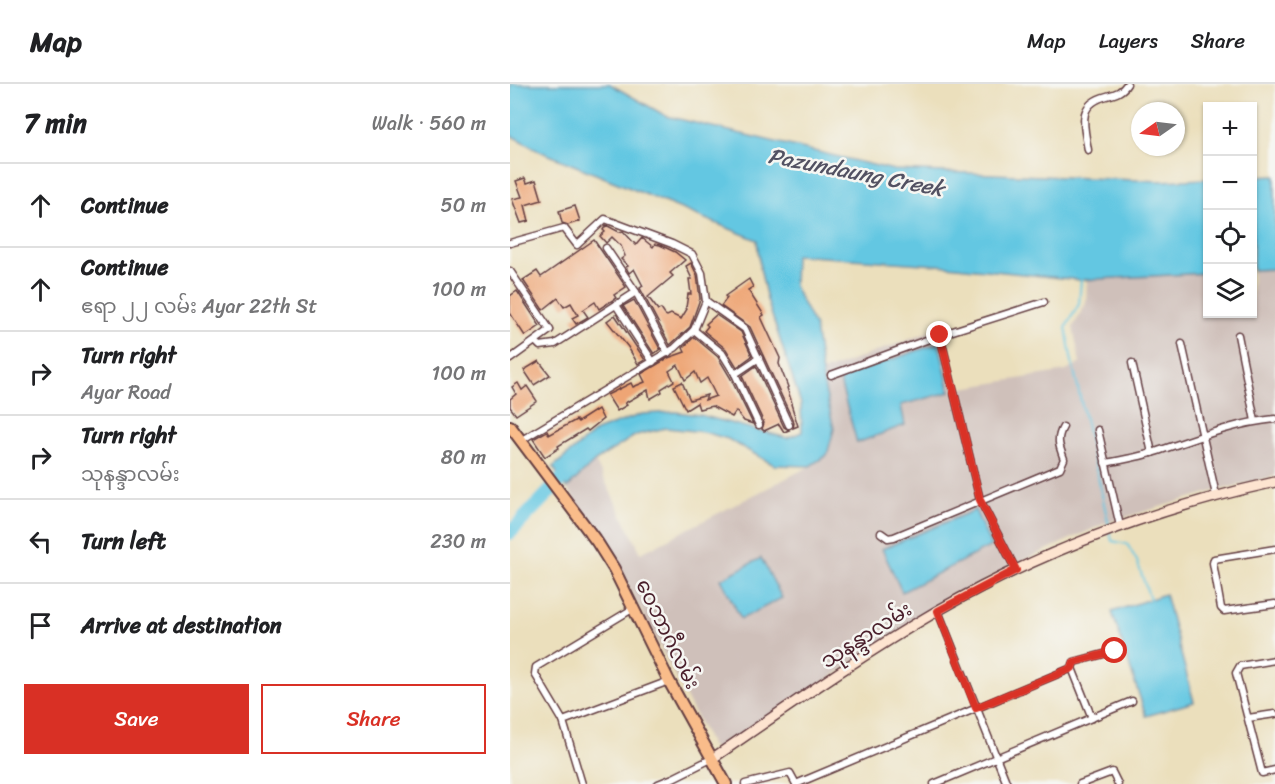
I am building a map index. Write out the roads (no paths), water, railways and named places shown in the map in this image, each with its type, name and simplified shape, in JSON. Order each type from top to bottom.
[{"type":"main road","name":"ဝေဘာဂီလမ်း","points":[[510,426],[597,542],[614,569],[694,729],[713,758],[726,784]]},
{"type":"main road","name":"သုနန္ဒာလမ်း","points":[[713,758],[938,611],[1016,570],[1120,526],[1216,495],[1275,482]]},
{"type":"street","points":[[1088,150],[1084,129],[1088,104],[1095,99],[1120,92],[1127,84]]},
{"type":"street","points":[[510,243],[564,228],[577,245],[605,219],[672,244],[692,254],[702,273],[706,301],[694,330],[668,353],[520,441]]},
{"type":"street","points":[[606,248],[636,292],[668,353]]},
{"type":"street","points":[[510,271],[550,330],[510,359]]},
{"type":"street","points":[[510,289],[519,284]]},
{"type":"street","points":[[536,342],[540,346],[555,344],[636,292]]},
{"type":"street","points":[[706,301],[745,329],[789,425]]},
{"type":"street","points":[[831,375],[940,335],[1044,302]]},
{"type":"street","points":[[616,305],[653,362]]},
{"type":"street","points":[[694,330],[722,353],[735,374],[759,425]]},
{"type":"street","points":[[940,335],[980,500],[1016,570]]},
{"type":"street","points":[[1238,335],[1255,421]]},
{"type":"street","points":[[1182,344],[1216,495]]},
{"type":"street","points":[[735,374],[759,358]]},
{"type":"street","points":[[1132,363],[1152,453]]},
{"type":"street","points":[[1105,464],[1152,453],[1203,435],[1255,421],[1275,419]]},
{"type":"street","points":[[881,533],[884,537],[894,537],[1060,468],[1064,459],[1058,443],[1058,435],[1063,426]]},
{"type":"street","points":[[1098,430],[1120,526]]},
{"type":"street","points":[[1275,549],[1214,559],[1213,563],[1221,608],[1224,611],[1275,604]]},
{"type":"street","points":[[582,784],[562,721],[536,674],[536,667],[634,608]]},
{"type":"street","points":[[938,611],[1007,784]]},
{"type":"street","points":[[1092,718],[1072,668],[1074,662],[1115,651]]},
{"type":"street","points":[[1275,660],[1240,666],[1236,673],[1262,773],[1275,770]]},
{"type":"street","points":[[745,784],[790,773],[796,784],[1072,668]]},
{"type":"street","points":[[562,721],[669,681]]},
{"type":"street","points":[[934,784],[1132,701]]},
{"type":"street","points":[[1248,718],[1275,714]]},
{"type":"street","name":"သုနန္ဒာလမ်း","points":[[658,784],[675,781],[713,758]]},
{"type":"street","points":[[1080,784],[1112,772],[1118,784]]},
{"type":"water","name":"Pazundaung Creek","points":[[510,84],[610,84],[666,116],[894,170],[1160,181],[1203,179],[1203,273],[1080,280],[937,265],[795,255],[794,286],[815,327],[823,381],[834,429],[827,455],[810,466],[774,465],[728,439],[704,432],[666,428],[636,435],[595,461],[567,488],[553,467],[596,431],[642,414],[675,412],[700,415],[787,438],[802,432],[801,404],[767,300],[757,240],[542,152],[510,135]]},
{"type":"water","points":[[1275,176],[1275,269],[1257,270],[1257,177]]},
{"type":"water","points":[[939,343],[950,392],[901,405],[905,425],[857,443],[839,378]]},
{"type":"water","points":[[975,510],[991,546],[902,592],[882,549]]},
{"type":"water","points":[[761,558],[782,598],[741,619],[721,579]]},
{"type":"water","points":[[1165,594],[1194,702],[1146,716],[1112,612]]},
{"type":"waterway","points":[[1081,279],[1079,304],[1066,327],[1109,526]]},
{"type":"waterway","points":[[510,533],[573,467]]},
{"type":"waterway","points":[[1110,532],[1112,541],[1127,544],[1137,561],[1150,599]]}]
